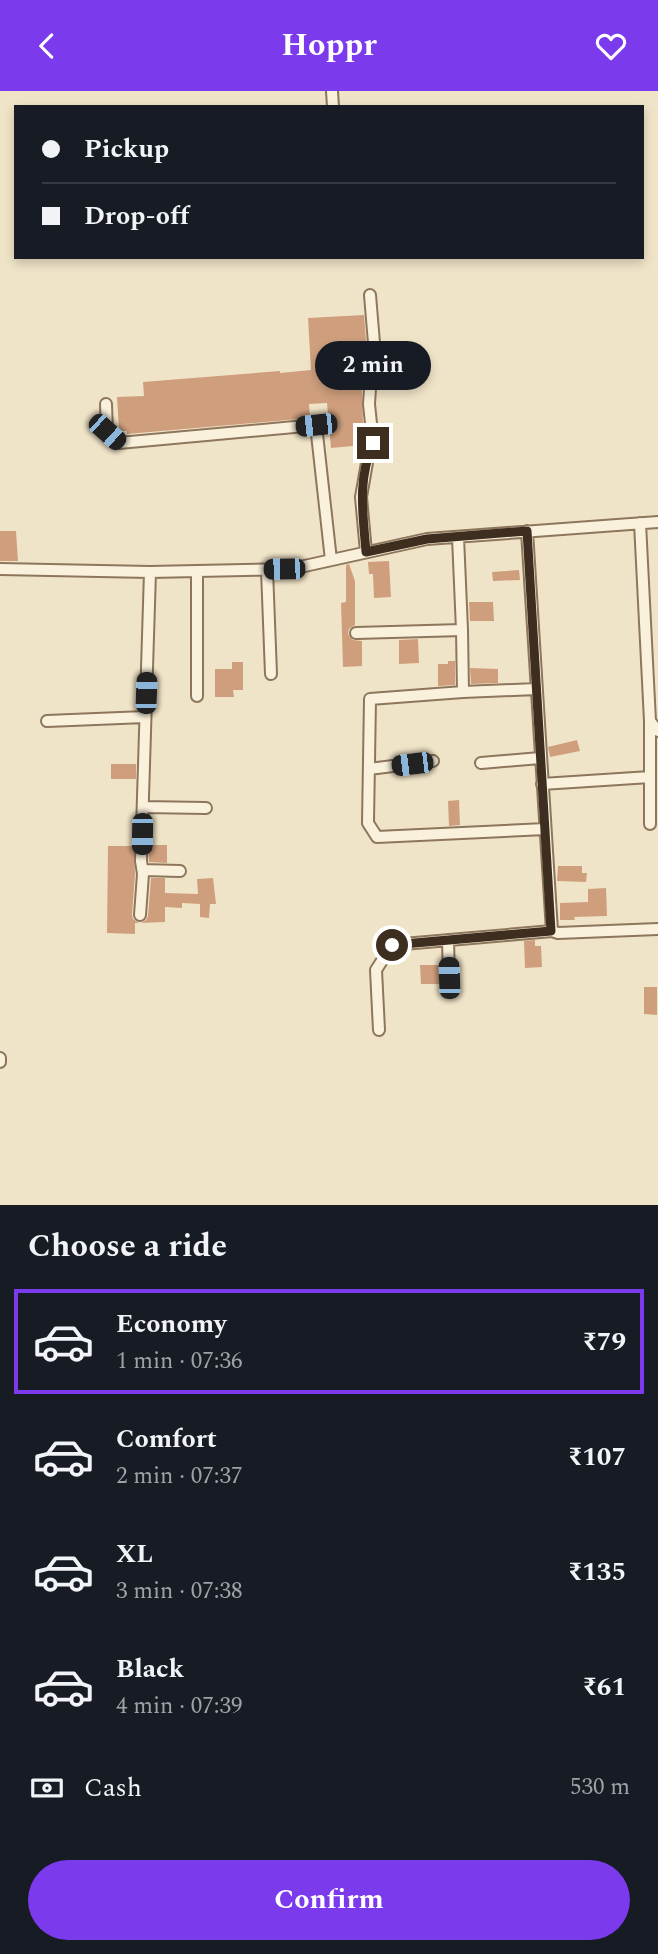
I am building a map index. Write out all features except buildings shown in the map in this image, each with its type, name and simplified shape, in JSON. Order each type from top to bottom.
[{"type":"street","points":[[366,552],[361,496],[373,443],[369,404],[376,367],[370,295]]},
{"type":"street","points":[[106,404],[107,432],[119,443],[316,425],[331,560]]},
{"type":"street","points":[[0,569],[150,572],[291,569],[427,539],[658,522]]},
{"type":"street","points":[[640,523],[650,721],[650,824]]},
{"type":"street","points":[[527,531],[551,931]]},
{"type":"street","points":[[458,537],[463,692]]},
{"type":"street","points":[[267,570],[271,674]]},
{"type":"street","points":[[197,571],[197,695]]},
{"type":"street","points":[[139,915],[143,870],[141,861],[150,572]]},
{"type":"street","points":[[356,633],[462,630]]},
{"type":"street","points":[[536,689],[370,699],[368,823],[377,837],[545,829]]},
{"type":"street","points":[[47,721],[145,717]]},
{"type":"street","points":[[650,721],[658,731]]},
{"type":"street","points":[[481,763],[540,758]]},
{"type":"street","points":[[369,769],[433,761]]},
{"type":"street","points":[[542,783],[650,777]]},
{"type":"street","points":[[143,807],[206,807]]},
{"type":"street","points":[[143,870],[180,871]]},
{"type":"street","points":[[380,1030],[376,970],[392,945],[551,931],[558,933],[658,929]]},
{"type":"street","points":[[448,940],[449,978]]},
{"type":"route","points":[[373,443],[361,496],[366,552],[427,539],[527,531],[551,931],[392,945]]}]
